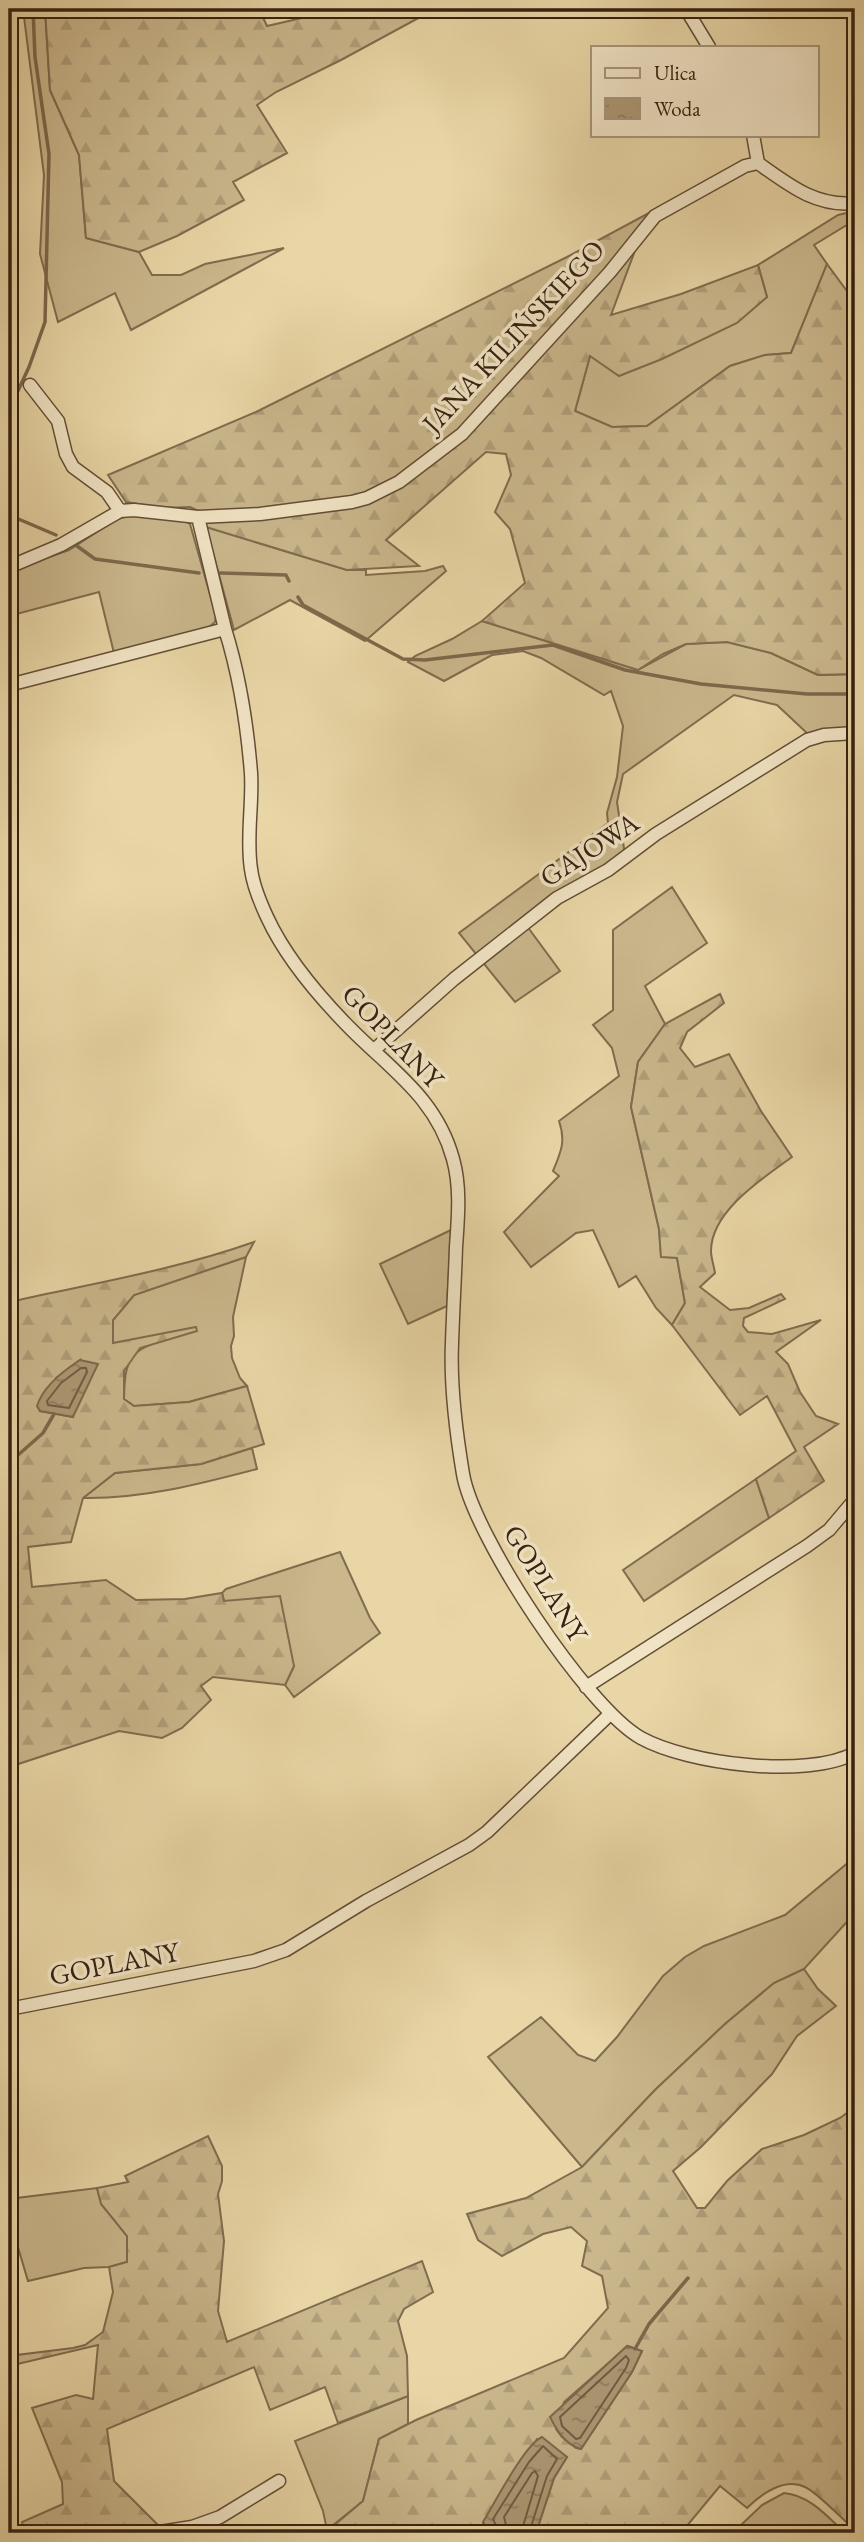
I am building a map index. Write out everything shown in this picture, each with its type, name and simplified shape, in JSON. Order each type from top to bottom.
[{"type":"street","points":[[687,9],[708,46]]},
{"type":"street","points":[[753,136],[758,163],[813,198],[840,204],[855,203]]},
{"type":"street","name":"JANA KILIŃSKIEGO","points":[[120,511],[198,517],[260,514],[352,502],[367,498],[399,482],[467,429],[610,272],[655,216],[733,172],[758,163]]},
{"type":"street","points":[[9,567],[61,545],[120,511],[107,492],[73,467],[66,454],[58,421],[30,385]]},
{"type":"street","name":"GOPLANY","points":[[198,517],[238,672],[245,713],[251,778],[251,868],[256,891],[279,938],[321,997],[374,1051],[410,1082],[432,1112],[453,1160],[457,1220],[452,1372],[463,1476],[474,1513],[528,1606],[586,1687],[609,1715],[641,1738],[707,1759],[776,1766],[833,1763],[855,1753]]},
{"type":"street","points":[[9,685],[225,629]]},
{"type":"street","name":"GAJOWA","points":[[374,1051],[445,986],[557,898],[608,870],[656,834],[807,740],[824,735],[855,733]]},
{"type":"street","points":[[586,1687],[807,1546],[829,1530],[851,1504]]},
{"type":"street","name":"GOPLANY","points":[[9,2009],[254,1961],[286,1950],[384,1890],[469,1845],[487,1832],[609,1715]]},
{"type":"street","points":[[154,2533],[192,2528],[219,2517],[279,2481]]},
{"type":"street","points":[[26,2533],[38,2533]]},
{"type":"green space","points":[[23,9],[45,9],[50,90],[79,155],[86,238],[139,252],[152,275],[181,275],[205,264],[284,248],[131,330],[115,293],[58,322],[40,254],[44,175]]},
{"type":"green space","points":[[45,9],[259,9],[267,26],[306,17],[322,9],[435,9],[276,92],[257,105],[287,153],[233,182],[244,200],[177,236],[139,252],[86,238],[79,155],[50,90]]},
{"type":"green space","points":[[855,211],[855,220],[814,245],[827,264],[791,353],[765,355],[730,366],[647,426],[612,427],[575,411],[590,356],[767,297],[758,265],[838,215]]},
{"type":"green space","points":[[649,213],[611,315],[681,294],[758,265],[767,297],[737,323],[662,359],[619,376],[590,356],[575,411],[612,427],[647,426],[730,366],[765,355],[791,353],[827,264],[855,302],[855,674],[818,675],[771,653],[727,642],[686,644],[663,654],[638,670],[482,621],[525,583],[510,529],[495,512],[511,475],[506,454],[486,452],[386,540],[419,566],[347,570],[206,527],[203,513],[190,507],[164,508],[126,502],[108,475],[256,412],[567,257]]},
{"type":"green space","points":[[133,515],[181,519],[190,524],[216,616],[215,622],[208,628],[114,653],[99,592],[9,616],[9,571],[69,550],[117,519]]},
{"type":"green space","points":[[206,527],[347,570],[366,570],[366,575],[425,571],[443,566],[446,571],[365,641],[290,600],[234,630]]},
{"type":"green space","points":[[482,621],[638,670],[686,644],[727,642],[771,653],[818,675],[855,674],[855,730],[809,735],[777,705],[734,695],[623,774],[617,802],[625,855],[524,922],[560,971],[515,1002],[459,933],[608,823],[607,813],[617,777],[623,726],[611,691],[604,695],[541,658],[523,651],[492,655],[444,681],[408,662]]},
{"type":"green space","points":[[672,887],[707,943],[645,986],[665,1024],[638,1062],[631,1107],[659,1229],[661,1256],[677,1257],[685,1303],[672,1325],[656,1308],[636,1276],[619,1287],[593,1230],[576,1233],[531,1267],[504,1232],[559,1176],[553,1171],[562,1146],[559,1121],[619,1076],[612,1048],[593,1025],[613,1010],[613,930]]},
{"type":"green space","points":[[720,994],[724,1003],[687,1032],[680,1048],[695,1067],[729,1054],[761,1111],[792,1157],[729,1209],[713,1236],[711,1251],[715,1273],[700,1287],[730,1310],[749,1308],[781,1294],[785,1299],[744,1318],[743,1326],[748,1332],[772,1334],[821,1320],[776,1352],[788,1364],[800,1392],[816,1416],[838,1424],[804,1447],[824,1481],[769,1518],[756,1479],[796,1451],[767,1396],[740,1415],[672,1325],[685,1303],[677,1258],[661,1257],[659,1229],[631,1107],[638,1062],[665,1024]]},
{"type":"green space","points":[[451,1230],[447,1306],[408,1324],[380,1264]]},
{"type":"green space","points":[[254,1242],[246,1257],[134,1295],[113,1320],[113,1343],[196,1327],[197,1331],[140,1348],[124,1371],[124,1399],[134,1406],[189,1402],[247,1386],[264,1444],[201,1464],[115,1473],[83,1498],[71,1542],[28,1547],[32,1587],[106,1580],[136,1600],[185,1599],[222,1593],[224,1601],[280,1596],[294,1666],[285,1685],[213,1677],[201,1686],[211,1700],[182,1728],[162,1738],[119,1731],[9,1767],[9,1363],[13,1358],[9,1338],[9,1302],[132,1276]],"holes":[[[80,1360],[73,1417],[40,1411],[56,1378]]]},
{"type":"green space","points":[[246,1257],[233,1317],[234,1336],[231,1346],[232,1358],[240,1378],[247,1386],[189,1402],[134,1406],[124,1399],[126,1375],[131,1359],[144,1348],[166,1339],[113,1344],[113,1320],[134,1295]]},
{"type":"green space","points":[[252,1448],[257,1469],[149,1493],[83,1498],[115,1473],[201,1464]]},
{"type":"green space","points":[[756,1479],[769,1518],[644,1601],[623,1570]]},
{"type":"green space","points":[[340,1552],[370,1618],[380,1633],[294,1697],[285,1685],[294,1666],[224,1601],[222,1593],[226,1589]]},
{"type":"green space","points":[[855,1857],[855,1913],[804,1969],[774,1983],[725,2024],[655,2090],[582,2167],[488,2057],[541,2017],[578,2055],[595,2061],[617,2037],[663,1976],[685,1957],[704,1946],[785,1915]]},
{"type":"green space","points":[[804,1969],[818,1989],[836,2006],[797,2036],[772,2074],[701,2147],[673,2171],[697,2208],[705,2208],[727,2181],[762,2149],[804,2135],[840,2118],[855,2107],[855,2530],[810,2490],[797,2484],[789,2484],[774,2488],[747,2508],[720,2486],[681,2533],[536,2533],[554,2478],[567,2457],[537,2439],[483,2522],[483,2525],[498,2533],[325,2533],[363,2501],[379,2439],[416,2420],[564,2358],[608,2308],[602,2276],[582,2266],[587,2241],[571,2227],[543,2234],[502,2256],[478,2240],[467,2214],[526,2198],[582,2167],[655,2090],[725,2024],[774,1983]],"holes":[[[628,2346],[642,2351],[632,2372],[581,2449],[562,2437],[556,2429],[564,2402]]]},
{"type":"green space","points":[[208,2136],[222,2166],[222,2181],[218,2194],[224,2241],[218,2311],[227,2342],[422,2261],[433,2292],[404,2309],[398,2321],[407,2356],[408,2396],[338,2423],[325,2387],[270,2410],[254,2367],[107,2429],[114,2481],[160,2527],[185,2533],[52,2533],[24,2530],[22,2522],[63,2504],[62,2482],[32,2408],[76,2395],[93,2399],[98,2345],[9,2366],[9,2356],[85,2345],[103,2332],[113,2292],[109,2267],[127,2262],[127,2236],[101,2204],[97,2188],[128,2182],[125,2176]]},
{"type":"green space","points":[[97,2188],[102,2204],[127,2236],[127,2262],[109,2267],[84,2268],[28,2281],[9,2217],[9,2199]]},
{"type":"green space","points":[[408,2396],[408,2424],[379,2439],[363,2501],[327,2530],[323,2511],[295,2441]]},
{"type":"green space","points":[[784,2493],[810,2502],[845,2533],[750,2533],[741,2525],[762,2505]]},
{"type":"water","points":[[80,1360],[98,1364],[73,1417],[40,1411],[37,1406],[49,1386]]},
{"type":"water","points":[[627,2346],[642,2351],[632,2372],[581,2449],[575,2447],[562,2436],[550,2417]]},
{"type":"water","points":[[542,2437],[567,2457],[554,2478],[536,2533],[499,2533],[492,2530],[483,2522],[519,2462]]},
{"type":"waterway","points":[[9,410],[29,367],[45,322],[49,154],[35,57],[33,9]]},
{"type":"waterway","points":[[9,515],[56,535]]},
{"type":"waterway","points":[[77,546],[95,559],[199,573]]},
{"type":"waterway","points":[[220,573],[286,575],[289,581]]},
{"type":"waterway","points":[[298,597],[303,605],[403,659],[425,660],[553,645],[625,670],[701,684],[807,694],[855,694]]},
{"type":"waterway","points":[[9,1463],[43,1433],[54,1414]]},
{"type":"waterway","points":[[635,2349],[649,2324],[688,2278]]}]
